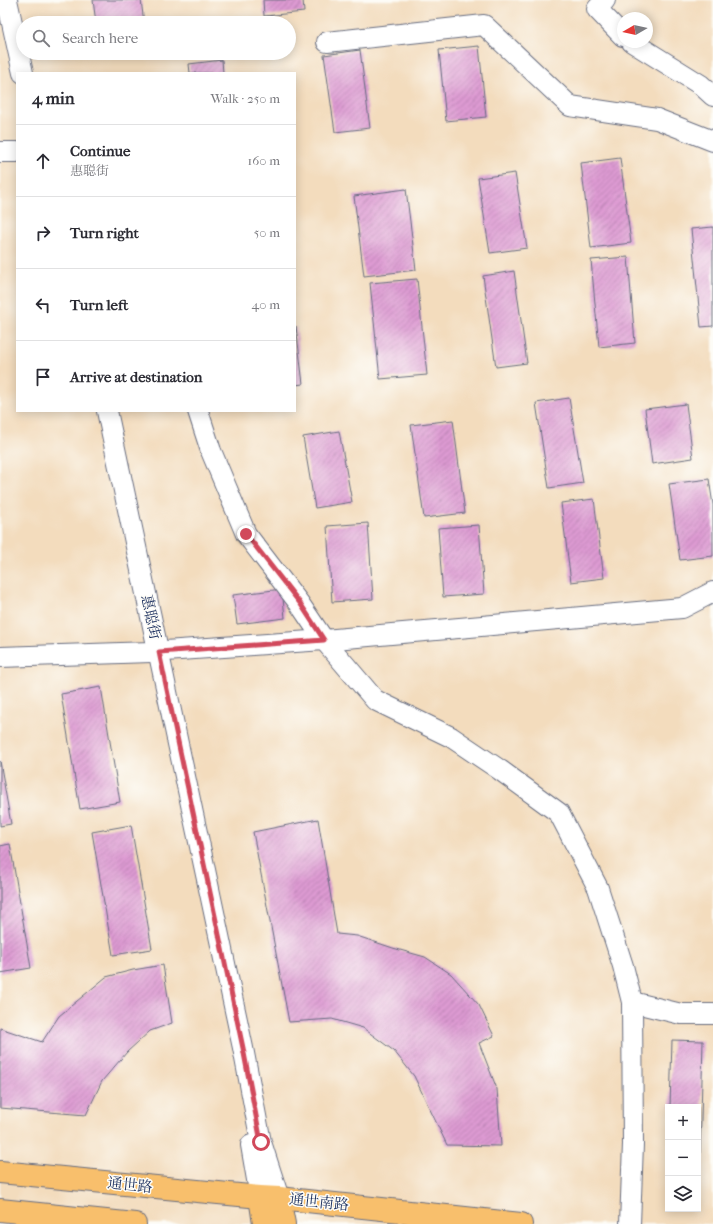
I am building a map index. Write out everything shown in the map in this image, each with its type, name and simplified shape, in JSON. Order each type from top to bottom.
[{"type":"main road","name":"通世路","points":[[0,1172],[270,1198]]},
{"type":"main road","points":[[264,1224],[270,1198]]},
{"type":"main road","points":[[270,1198],[284,1224]]},
{"type":"main road","name":"通世南路","points":[[270,1198],[521,1224]]},
{"type":"main road","points":[[0,1210],[136,1224]]},
{"type":"street","points":[[7,0],[16,41]]},
{"type":"street","points":[[17,0],[20,16]]},
{"type":"street","points":[[605,0],[597,9],[617,30]]},
{"type":"street","points":[[327,42],[484,25],[570,106],[657,119],[713,141]]},
{"type":"street","points":[[642,48],[702,85],[713,96]]},
{"type":"street","points":[[20,60],[23,72]]},
{"type":"street","points":[[30,60],[33,72]]},
{"type":"street","points":[[0,152],[16,152]]},
{"type":"street","name":"惠聪街","points":[[98,412],[155,652],[241,1040],[261,1142],[270,1198]]},
{"type":"street","name":"惠聪街","points":[[107,412],[155,652]]},
{"type":"street","points":[[198,412],[212,451],[246,534],[300,603],[324,640],[375,700],[450,737],[500,770],[559,813],[598,888],[623,966],[632,1002],[633,1144],[630,1224]]},
{"type":"street","points":[[0,657],[155,652],[324,640],[682,608],[713,592]]},
{"type":"street","points":[[632,1002],[681,1014],[713,1014]]},
{"type":"building","points":[[93,0],[141,0],[143,16],[95,16]]},
{"type":"building","points":[[263,0],[303,0],[304,12],[264,16]]},
{"type":"building","points":[[479,46],[486,117],[446,121],[439,50]]},
{"type":"building","points":[[360,50],[370,128],[335,132],[324,55]]},
{"type":"building","points":[[222,60],[223,72],[190,72],[189,64]]},
{"type":"building","points":[[620,158],[631,243],[591,248],[581,163]]},
{"type":"building","points":[[515,173],[527,248],[490,253],[478,178]]},
{"type":"building","points":[[406,189],[416,270],[364,276],[354,196]]},
{"type":"building","points":[[713,227],[713,326],[701,327],[691,229]]},
{"type":"building","points":[[628,257],[635,343],[599,347],[591,260]]},
{"type":"building","points":[[514,271],[527,363],[496,367],[483,276]]},
{"type":"building","points":[[417,279],[427,375],[380,379],[370,283]]},
{"type":"building","points":[[296,326],[303,384],[296,385]]},
{"type":"building","points":[[569,398],[583,483],[549,488],[536,403]]},
{"type":"building","points":[[686,404],[693,458],[652,464],[645,409]]},
{"type":"building","points":[[453,420],[465,513],[424,518],[411,425]]},
{"type":"building","points":[[339,431],[352,502],[315,508],[303,437]]},
{"type":"building","points":[[709,479],[713,505],[713,556],[680,560],[669,484]]},
{"type":"building","points":[[594,499],[604,578],[571,582],[561,503]]},
{"type":"building","points":[[368,523],[373,599],[332,602],[327,526]]},
{"type":"building","points":[[479,525],[484,594],[443,597],[438,528]]},
{"type":"building","points":[[282,589],[285,618],[237,624],[233,595]]},
{"type":"building","points":[[101,687],[120,802],[80,809],[61,694]]},
{"type":"building","points":[[0,761],[11,824],[0,826]]},
{"type":"building","points":[[318,819],[337,934],[357,936],[425,957],[451,974],[479,1005],[494,1036],[479,1043],[497,1089],[501,1146],[447,1145],[414,1076],[394,1051],[363,1028],[332,1019],[289,1022],[253,832]]},
{"type":"building","points":[[131,825],[152,949],[113,955],[92,832]]},
{"type":"building","points":[[10,844],[31,968],[0,973],[0,846]]},
{"type":"building","points":[[163,965],[172,1023],[150,1031],[127,1052],[102,1081],[86,1115],[0,1108],[0,1028],[42,1042],[59,1016],[106,977],[133,970]]},
{"type":"building","points":[[672,1040],[703,1041],[701,1117],[701,1104],[670,1104]]},
{"type":"route","points":[[246,534],[300,603],[324,640],[159,652],[243,1048],[261,1142]]}]
